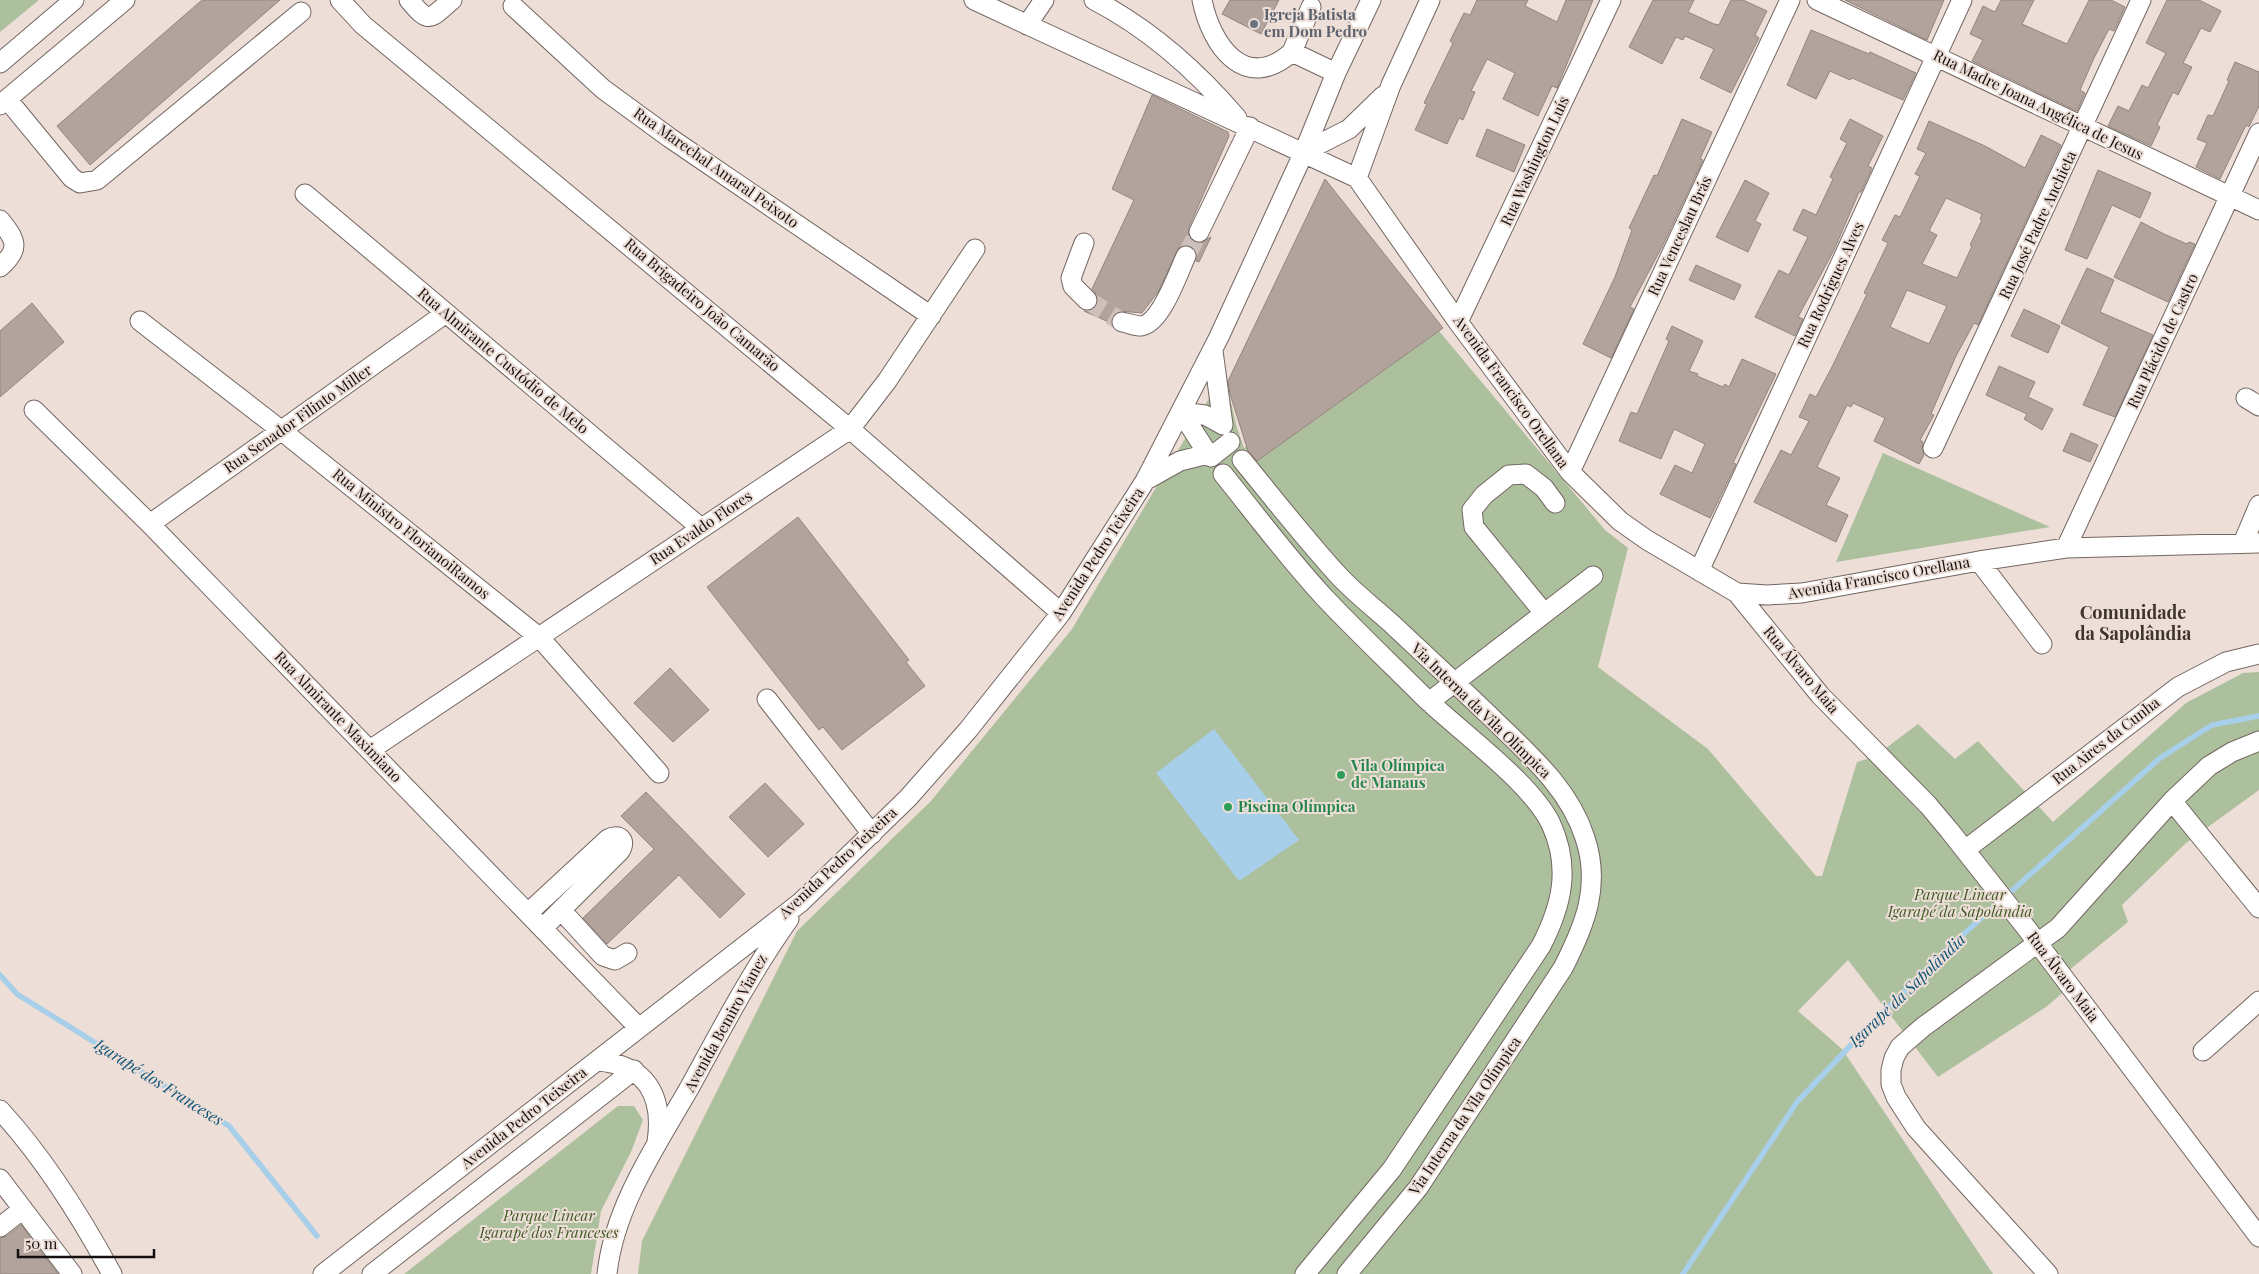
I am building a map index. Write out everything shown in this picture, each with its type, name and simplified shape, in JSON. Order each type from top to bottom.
[{"type":"street","points":[[0,63],[74,0]]},
{"type":"street","points":[[125,0],[4,102],[72,178],[80,183],[97,180],[301,12]]},
{"type":"street","name":"Rua Brigadeiro João Camarão","points":[[340,0],[363,25],[850,430],[1061,613]]},
{"type":"street","points":[[410,0],[423,16],[427,17],[432,16],[452,0]]},
{"type":"street","name":"Avenida Francisco Orellana","points":[[974,0],[1246,124],[1357,178],[1458,322],[1570,472],[1620,521],[1737,593],[1767,595],[1802,594],[1979,561],[2066,548],[2251,543]]},
{"type":"street","points":[[1027,25],[1044,0]]},
{"type":"street","points":[[1094,0],[1144,30],[1174,54],[1201,78],[1246,124],[1199,232]]},
{"type":"street","points":[[1202,0],[1206,17],[1224,50],[1244,67],[1258,68],[1281,61],[1292,52],[1311,7]]},
{"type":"street","name":"Avenida Pedro Teixeira","points":[[322,1274],[801,902],[872,834],[968,730],[1061,613],[1145,481],[1213,351],[1304,152],[1336,74],[1371,0]]},
{"type":"street","points":[[1357,178],[1392,85],[1430,0]]},
{"type":"street","name":"Rua Washington Luís","points":[[1458,322],[1611,0]]},
{"type":"street","name":"Rua Venceslau Brás","points":[[1570,472],[1790,0]]},
{"type":"street","name":"Rua Madre Joana Angélica de Jesus","points":[[1817,0],[2259,210]]},
{"type":"street","name":"Rua Rodrigues Alves","points":[[1700,571],[1962,0]]},
{"type":"street","name":"Rua José Padre Anchieta","points":[[1933,448],[2084,127],[2141,0]]},
{"type":"street","name":"Rua Marechal Amaral Peixoto","points":[[513,6],[603,88],[670,138],[931,316]]},
{"type":"street","points":[[1292,52],[1336,74]]},
{"type":"street","points":[[1304,152],[1349,129],[1374,106],[1392,85]]},
{"type":"street","name":"Rua Plácido de Castro","points":[[2066,548],[2259,133]]},
{"type":"street","name":"Rua Almirante Custódio de Melo","points":[[305,194],[701,528]]},
{"type":"street","points":[[0,220],[11,234],[15,245],[13,254],[0,267]]},
{"type":"street","points":[[1084,243],[1071,278],[1073,286],[1087,300]]},
{"type":"street","name":"Rua Evaldo Flores","points":[[370,750],[850,430],[931,316],[975,249]]},
{"type":"street","points":[[1122,322],[1142,326],[1151,322],[1159,314],[1186,256]]},
{"type":"street","name":"Rua Senador Filinto Miller","points":[[150,524],[446,313]]},
{"type":"street","name":"Rua Ministro FlorianoiRamos","points":[[140,321],[282,431],[540,638],[659,773]]},
{"type":"street","points":[[1145,481],[1180,461],[1209,455],[1226,434],[1213,351]]},
{"type":"street","name":"Rua Almirante Maximiano","points":[[34,410],[150,524],[640,1028]]},
{"type":"street","points":[[1181,412],[1205,415],[1226,434]]},
{"type":"street","points":[[1181,412],[1209,455]]},
{"type":"street","name":"Via Interna da Vila Olímpica","points":[[1242,460],[1340,577],[1455,682],[1536,761],[1558,787],[1576,815],[1586,839],[1591,868],[1590,895],[1582,931],[1563,968],[1418,1188],[1347,1274]]},
{"type":"street","name":"Via Interna da Vila Olímpica","points":[[1223,474],[1324,596],[1430,702],[1526,790],[1550,823],[1558,843],[1562,862],[1562,891],[1555,920],[1541,946],[1392,1169],[1315,1271]]},
{"type":"street","points":[[1544,613],[1474,527],[1472,510],[1484,496],[1509,475],[1526,474],[1544,488],[1555,503]]},
{"type":"street","points":[[2251,543],[2259,505]]},
{"type":"street","points":[[1979,561],[2042,644]]},
{"type":"street","points":[[1430,702],[1592,576]]},
{"type":"street","points":[[1324,596],[1340,577]]},
{"type":"street","name":"Rua Álvaro Maia","points":[[1737,593],[1820,695],[1928,805],[1965,850],[2024,925],[2259,1237]]},
{"type":"street","name":"Rua Aires da Cunha","points":[[1965,850],[2178,686],[2226,662],[2259,654]]},
{"type":"street","points":[[767,699],[872,834]]},
{"type":"street","points":[[2048,1274],[1916,1128],[1896,1097],[1891,1084],[1891,1070],[1900,1047],[1910,1037],[2038,944],[2075,912],[2172,801],[2209,766],[2232,752],[2259,741]]},
{"type":"street","points":[[2172,801],[2259,908]]},
{"type":"street","points":[[528,913],[608,839],[619,836],[624,846],[620,851],[543,928]]},
{"type":"street","name":"Avenida Bemiro Vianez","points":[[607,1274],[617,1230],[643,1171],[744,987],[801,902]]},
{"type":"street","points":[[562,910],[603,956],[615,960],[627,953]]},
{"type":"street","points":[[2203,1051],[2259,1001]]},
{"type":"street","points":[[1505,1002],[1530,1018]]},
{"type":"street","points":[[598,1061],[616,1063],[634,1070]]},
{"type":"street","name":"Avenida Pedro Teixeira","points":[[372,1274],[634,1070]]},
{"type":"street","name":"Avenida Bemiro Vianez","points":[[634,1070],[650,1088],[658,1108],[659,1120],[656,1148]]},
{"type":"street","points":[[1450,1084],[1475,1101]]},
{"type":"street","points":[[0,1110],[40,1158],[67,1196],[112,1274]]},
{"type":"street","points":[[0,1179],[72,1274]]},
{"type":"street","points":[[0,1226],[23,1209]]},
{"type":"green space","points":[[0,0],[39,0],[0,32]]},
{"type":"green space","name":"Vila Olímpica de Manaus","points":[[1429,319],[1605,530],[1628,548],[1598,667],[1708,749],[1816,876],[1822,876],[1857,762],[1874,757],[1918,724],[1955,759],[1978,741],[2053,822],[2186,703],[2243,673],[2259,672],[2259,790],[2186,843],[2122,905],[2128,922],[2057,980],[2066,990],[2046,1007],[1938,1077],[1848,960],[1798,1011],[1842,1049],[1993,1274],[638,1274],[642,1241],[797,931],[931,801],[1072,629],[1224,373],[1237,428],[1244,448]]},
{"type":"green space","points":[[1883,453],[2050,527],[1836,562]]},
{"type":"green space","name":"Parque Linear Igarapé dos Franceses","points":[[618,1106],[634,1106],[643,1120],[631,1152],[601,1211],[591,1274],[404,1274]]},
{"type":"water","name":"Piscina Olímpica","points":[[1214,729],[1299,840],[1239,881],[1156,773]]},
{"type":"building","points":[[202,0],[280,0],[90,165],[57,126]]},
{"type":"building","name":"Igreja Batista em Dom Pedro","points":[[1230,0],[1279,0],[1261,34],[1222,14]]},
{"type":"building","points":[[1477,0],[1528,0],[1525,6],[1557,22],[1566,0],[1593,0],[1557,88],[1552,86],[1538,116],[1503,99],[1515,73],[1487,59],[1471,91],[1475,92],[1463,120],[1459,118],[1447,144],[1415,130],[1427,104],[1424,103],[1453,43],[1450,41],[1464,13],[1470,15]]},
{"type":"building","points":[[1653,0],[1694,0],[1688,12],[1719,25],[1731,0],[1743,0],[1767,11],[1755,35],[1759,38],[1731,93],[1700,78],[1714,49],[1685,36],[1683,40],[1676,37],[1662,64],[1629,47]]},
{"type":"building","points":[[1845,0],[1944,0],[1927,40]]},
{"type":"building","points":[[2001,0],[2034,0],[2022,24],[2067,44],[2089,0],[2111,0],[2125,7],[2114,31],[2109,29],[2094,58],[2080,90],[2085,93],[2077,111],[1972,61],[1983,40],[1970,34],[1983,6],[1995,12]]},
{"type":"building","points":[[2167,0],[2199,0],[2221,11],[2210,32],[2201,28],[2183,63],[2192,67],[2178,95],[2173,92],[2157,125],[2160,127],[2151,146],[2108,126],[2118,106],[2129,111],[2142,85],[2148,88],[2166,53],[2146,43]]},
{"type":"building","points":[[1811,30],[1869,54],[1870,52],[1916,73],[1903,100],[1852,78],[1850,80],[1830,71],[1816,99],[1787,85]]},
{"type":"building","points":[[2235,62],[2259,72],[2259,106],[2249,127],[2246,125],[2220,179],[2196,167],[2207,143],[2197,139],[2208,115],[2213,116],[2229,81],[2227,80]]},
{"type":"building","points":[[1152,95],[1228,132],[1229,136],[1189,227],[1189,238],[1195,242],[1200,243],[1211,237],[1199,262],[1196,261],[1195,250],[1191,246],[1179,247],[1158,292],[1142,313],[1119,311],[1113,315],[1111,323],[1084,311],[1090,311],[1098,303],[1098,297],[1092,289],[1134,200],[1112,189]]},
{"type":"building","points":[[1682,119],[1712,132],[1700,159],[1703,160],[1663,245],[1630,307],[1634,309],[1611,358],[1583,344],[1615,277],[1632,230],[1629,228],[1654,175],[1657,176]]},
{"type":"building","points":[[1850,119],[1883,136],[1868,166],[1872,168],[1861,192],[1859,192],[1834,250],[1798,317],[1803,319],[1795,336],[1755,317],[1779,270],[1789,275],[1808,237],[1793,230],[1803,209],[1816,215],[1833,179],[1830,177],[1847,143],[1840,139]]},
{"type":"building","points":[[1929,121],[1985,146],[2025,168],[2041,135],[2061,145],[1978,325],[1974,323],[1956,356],[1931,414],[1934,415],[1920,440],[1923,442],[1922,449],[1924,455],[1919,464],[1874,441],[1885,418],[1853,403],[1851,407],[1847,405],[1817,467],[1840,478],[1826,505],[1848,515],[1836,542],[1754,502],[1781,450],[1791,455],[1809,421],[1799,417],[1810,394],[1816,397],[1832,367],[1867,294],[1864,293],[1888,243],[1882,240],[1895,215],[1900,217],[1920,176],[1915,174],[1926,153],[1917,149]],"holes":[[[1946,198],[1982,214],[1980,219],[1982,220],[1970,245],[1972,246],[1957,278],[1922,264],[1937,235],[1929,231]],[[1907,290],[1947,306],[1929,344],[1890,327]]]},
{"type":"building","points":[[1487,129],[1525,145],[1514,172],[1476,156]]},
{"type":"building","points":[[2098,170],[2151,193],[2140,218],[2112,205],[2087,259],[2065,250]]},
{"type":"building","points":[[1325,179],[1443,328],[1257,461],[1248,451],[1230,394],[1228,381]]},
{"type":"building","points":[[1745,180],[1769,193],[1755,221],[1761,224],[1748,252],[1716,237]]},
{"type":"building","points":[[2141,222],[2187,244],[2189,242],[2195,244],[2168,302],[2114,277]]},
{"type":"building","points":[[1696,265],[1741,285],[1734,300],[1689,280]]},
{"type":"building","points":[[2087,268],[2114,280],[2100,312],[2153,335],[2115,417],[2083,405],[2109,347],[2061,323]]},
{"type":"building","points":[[32,303],[64,342],[0,397],[0,331]]},
{"type":"building","points":[[2024,309],[2060,326],[2048,353],[2011,336]]},
{"type":"building","points":[[1672,326],[1703,341],[1689,371],[1698,374],[1697,376],[1723,387],[1725,384],[1729,387],[1742,359],[1776,374],[1733,463],[1736,464],[1710,518],[1660,494],[1675,465],[1692,473],[1705,444],[1674,429],[1661,459],[1619,441],[1631,412],[1637,414],[1669,341],[1666,339]]},
{"type":"building","points":[[1999,366],[2035,382],[2028,397],[2053,409],[2042,430],[2024,419],[2027,414],[1986,395]]},
{"type":"building","points":[[2071,433],[2098,445],[2090,462],[2063,451]]},
{"type":"building","points":[[798,517],[909,660],[906,662],[925,686],[842,750],[823,727],[819,730],[707,587]]},
{"type":"building","points":[[670,668],[709,710],[673,742],[634,703]]},
{"type":"building","points":[[765,783],[804,824],[768,857],[729,817]]},
{"type":"building","points":[[646,792],[745,894],[720,918],[679,875],[607,944],[583,918],[654,849],[621,816]]},
{"type":"building","points":[[21,1225],[58,1274],[0,1274],[0,1238],[7,1236]]},
{"type":"waterway","name":"Igarapé da Sapolândia","points":[[1683,1274],[1797,1102],[1872,1023],[1958,939],[2160,758],[2212,725],[2259,716]]},
{"type":"waterway","name":"Igarapé dos Franceses","points":[[0,975],[17,994],[229,1126],[317,1236]]},
{"type":"tunnel","points":[[1186,256],[1199,232]]},
{"type":"tunnel","points":[[1087,300],[1122,322]]},
{"type":"place","name":"Igreja Batista em Dom Pedro","points":[[1254,24]]},
{"type":"place","name":"Vila Olímpica de Manaus","points":[[1341,775]]},
{"type":"place","name":"Piscina Olímpica","points":[[1228,807]]},
{"type":"district","name":"Comunidade da Sapolândia","points":[[2133,623]]},
{"type":"park label","name":"Parque Linear Igarapé da Sapolândia","points":[[1960,904]]}]
